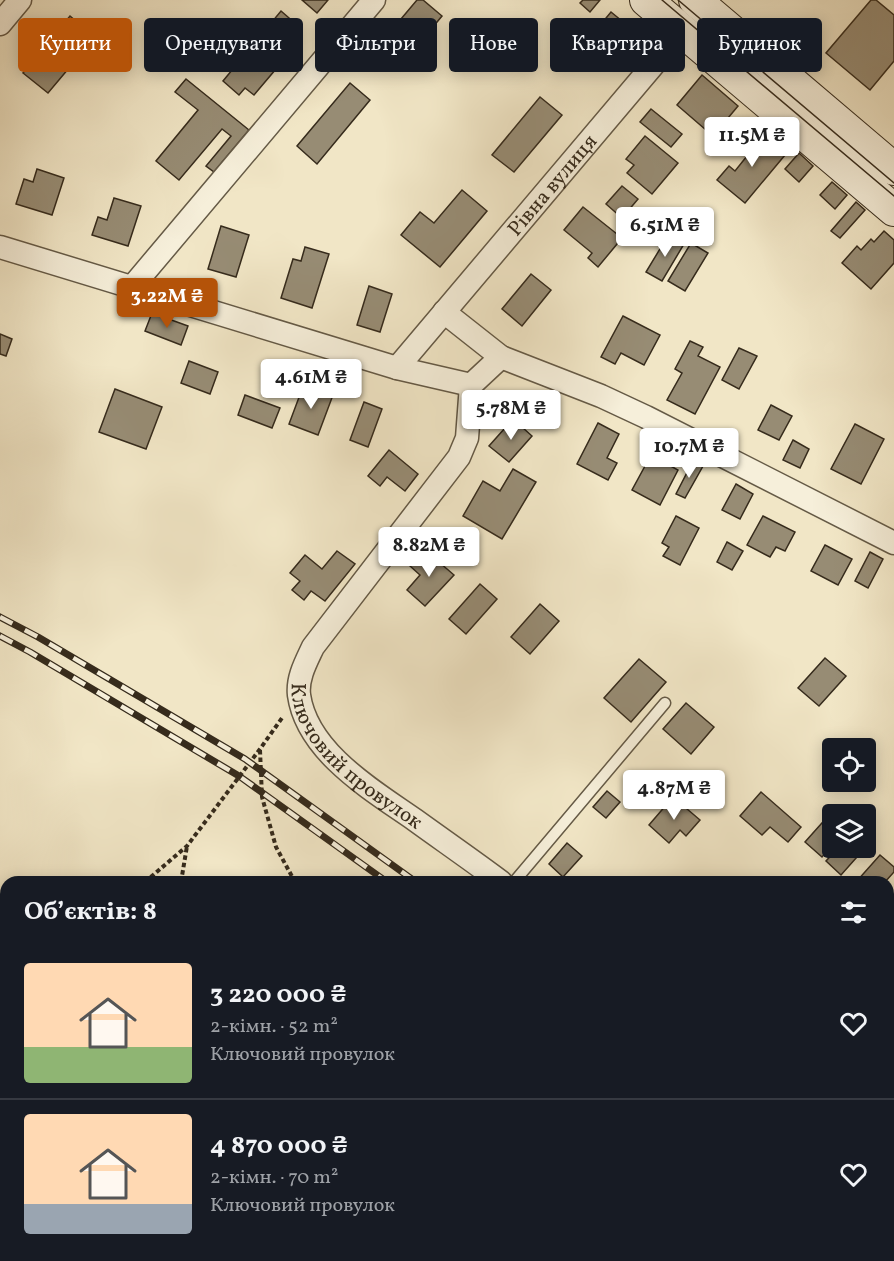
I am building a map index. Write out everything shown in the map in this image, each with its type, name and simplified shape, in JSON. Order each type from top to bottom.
[{"type":"main road","points":[[646,0],[667,18]]},
{"type":"main road","points":[[702,2],[894,169]]},
{"type":"main road","name":"Рівна вулиця","points":[[685,27],[702,2]]},
{"type":"main road","points":[[685,34],[894,210]]},
{"type":"street","points":[[0,24],[20,0]]},
{"type":"street","points":[[132,287],[374,0]]},
{"type":"street","name":"Рівна вулиця","points":[[397,368],[647,72]]},
{"type":"street","points":[[0,247],[397,368],[471,385],[501,357]]},
{"type":"street","points":[[444,312],[501,357],[628,408],[894,543]]},
{"type":"street","name":"Ключовий провулок","points":[[471,385],[467,438],[459,457],[313,647],[301,672],[299,694],[311,729],[335,759],[357,779],[493,876]]},
{"type":"lane","points":[[519,876],[665,703]]},
{"type":"path","points":[[152,876],[187,846],[299,694]]},
{"type":"path","points":[[260,749],[262,797],[276,847],[292,876]]},
{"type":"path","points":[[182,876],[187,846]]},
{"type":"building","points":[[302,0],[328,0],[317,13]]},
{"type":"building","points":[[417,0],[423,0],[442,16],[437,22],[437,18],[402,18]]},
{"type":"building","points":[[583,0],[600,0],[590,12],[580,3]]},
{"type":"building","points":[[871,0],[876,0],[894,15],[894,61],[870,90],[826,53]]},
{"type":"building","points":[[281,11],[289,18],[275,18]]},
{"type":"building","points":[[611,12],[618,18],[606,18]]},
{"type":"building","points":[[24,72],[66,72],[48,93]]},
{"type":"building","points":[[230,72],[273,72],[254,95],[245,88],[239,95],[223,81]]},
{"type":"building","points":[[702,75],[738,106],[713,136],[677,105]]},
{"type":"building","points":[[186,79],[249,130],[214,172],[206,166],[231,136],[222,129],[179,180],[156,161],[198,110],[175,92]]},
{"type":"building","points":[[350,83],[370,100],[317,164],[297,146]]},
{"type":"building","points":[[540,97],[562,115],[514,172],[492,155]]},
{"type":"building","points":[[651,109],[682,134],[671,147],[640,122]]},
{"type":"building","points":[[757,132],[785,155],[745,203],[717,180],[729,166],[735,171],[751,151],[745,146]]},
{"type":"building","points":[[645,136],[678,163],[652,194],[627,173],[634,165],[626,159]]},
{"type":"building","points":[[799,153],[813,166],[799,182],[785,169]]},
{"type":"building","points":[[37,169],[64,178],[52,215],[16,204],[24,179],[33,182]]},
{"type":"building","points":[[832,182],[847,195],[835,209],[820,195]]},
{"type":"building","points":[[622,186],[638,199],[622,218],[606,204]]},
{"type":"building","points":[[462,190],[487,211],[440,267],[401,235],[420,212],[434,223]]},
{"type":"building","points":[[114,198],[141,206],[128,246],[92,235],[98,217],[107,220]]},
{"type":"building","points":[[856,202],[865,210],[840,238],[831,231]]},
{"type":"building","points":[[583,207],[622,238],[598,267],[588,258],[592,253],[564,230]]},
{"type":"building","points":[[221,226],[249,235],[236,277],[208,269]]},
{"type":"building","points":[[884,231],[894,240],[894,263],[871,289],[842,263],[857,246],[861,250],[871,239],[874,242]]},
{"type":"building","points":[[669,234],[684,244],[662,281],[646,272]]},
{"type":"building","points":[[691,243],[708,253],[685,291],[668,281]]},
{"type":"building","points":[[305,247],[329,254],[312,308],[281,298],[293,259],[301,261]]},
{"type":"building","points":[[531,274],[551,290],[522,326],[502,309]]},
{"type":"building","points":[[369,286],[392,294],[380,332],[357,325]]},
{"type":"building","points":[[152,313],[188,326],[181,345],[145,331]]},
{"type":"building","points":[[623,316],[660,335],[644,365],[621,353],[615,364],[601,357]]},
{"type":"building","points":[[0,334],[12,339],[6,356],[0,354]]},
{"type":"building","points":[[690,341],[703,347],[698,356],[720,367],[695,414],[667,400],[682,373],[675,369]]},
{"type":"building","points":[[739,348],[757,356],[739,389],[722,380]]},
{"type":"building","points":[[189,361],[218,372],[210,394],[181,383]]},
{"type":"building","points":[[304,384],[333,395],[318,435],[289,424]]},
{"type":"building","points":[[115,389],[162,407],[146,449],[99,432]]},
{"type":"building","points":[[245,395],[280,408],[272,428],[238,415]]},
{"type":"building","points":[[364,402],[382,409],[368,447],[350,440]]},
{"type":"building","points":[[771,405],[792,416],[779,440],[758,430]]},
{"type":"building","points":[[513,419],[532,436],[509,462],[489,446]]},
{"type":"building","points":[[598,423],[619,434],[607,458],[617,463],[608,480],[577,464]]},
{"type":"building","points":[[855,424],[884,439],[861,484],[831,469]]},
{"type":"building","points":[[793,440],[809,449],[800,468],[783,460]]},
{"type":"building","points":[[389,450],[418,474],[405,491],[387,477],[380,486],[368,476]]},
{"type":"building","points":[[651,455],[678,470],[660,505],[632,490]]},
{"type":"building","points":[[693,461],[703,466],[685,498],[676,494]]},
{"type":"building","points":[[513,469],[536,482],[502,539],[463,516],[483,481],[500,491]]},
{"type":"building","points":[[736,484],[753,494],[740,519],[722,510]]},
{"type":"building","points":[[676,516],[699,528],[680,565],[663,556],[669,547],[662,543]]},
{"type":"building","points":[[763,516],[795,532],[785,551],[776,547],[770,557],[747,545]]},
{"type":"building","points":[[727,542],[743,551],[732,570],[717,562]]},
{"type":"building","points":[[825,545],[852,559],[838,585],[811,571]]},
{"type":"building","points":[[425,550],[454,575],[425,606],[407,590],[420,575],[410,566]]},
{"type":"building","points":[[337,551],[355,564],[325,601],[311,591],[304,600],[292,590],[300,581],[290,573],[305,555],[322,569]]},
{"type":"building","points":[[870,552],[883,559],[868,588],[855,581]]},
{"type":"building","points":[[480,584],[497,599],[466,634],[449,619]]},
{"type":"building","points":[[540,604],[559,621],[530,654],[511,637]]},
{"type":"building","points":[[825,658],[846,676],[819,706],[798,688]]},
{"type":"building","points":[[639,659],[666,682],[631,722],[604,698]]},
{"type":"building","points":[[686,703],[714,727],[691,754],[663,729]]},
{"type":"building","points":[[607,791],[620,802],[606,818],[593,807]]},
{"type":"building","points":[[761,792],[801,827],[788,842],[770,827],[762,835],[740,816]]},
{"type":"building","points":[[673,797],[700,820],[686,836],[680,830],[669,843],[649,825]]},
{"type":"building","points":[[822,823],[822,857],[805,842]]},
{"type":"building","points":[[567,843],[582,856],[564,876],[549,864]]},
{"type":"building","points":[[880,855],[894,867],[894,872],[890,876],[861,876]]},
{"type":"building","points":[[829,858],[856,858],[841,875],[826,861]]},
{"type":"tram line","points":[[662,0],[894,196]]},
{"type":"tram line","points":[[678,0],[894,183]]},
{"type":"railway","points":[[0,617],[245,759],[408,876]]},
{"type":"railway","points":[[0,636],[239,776],[379,876]]}]
